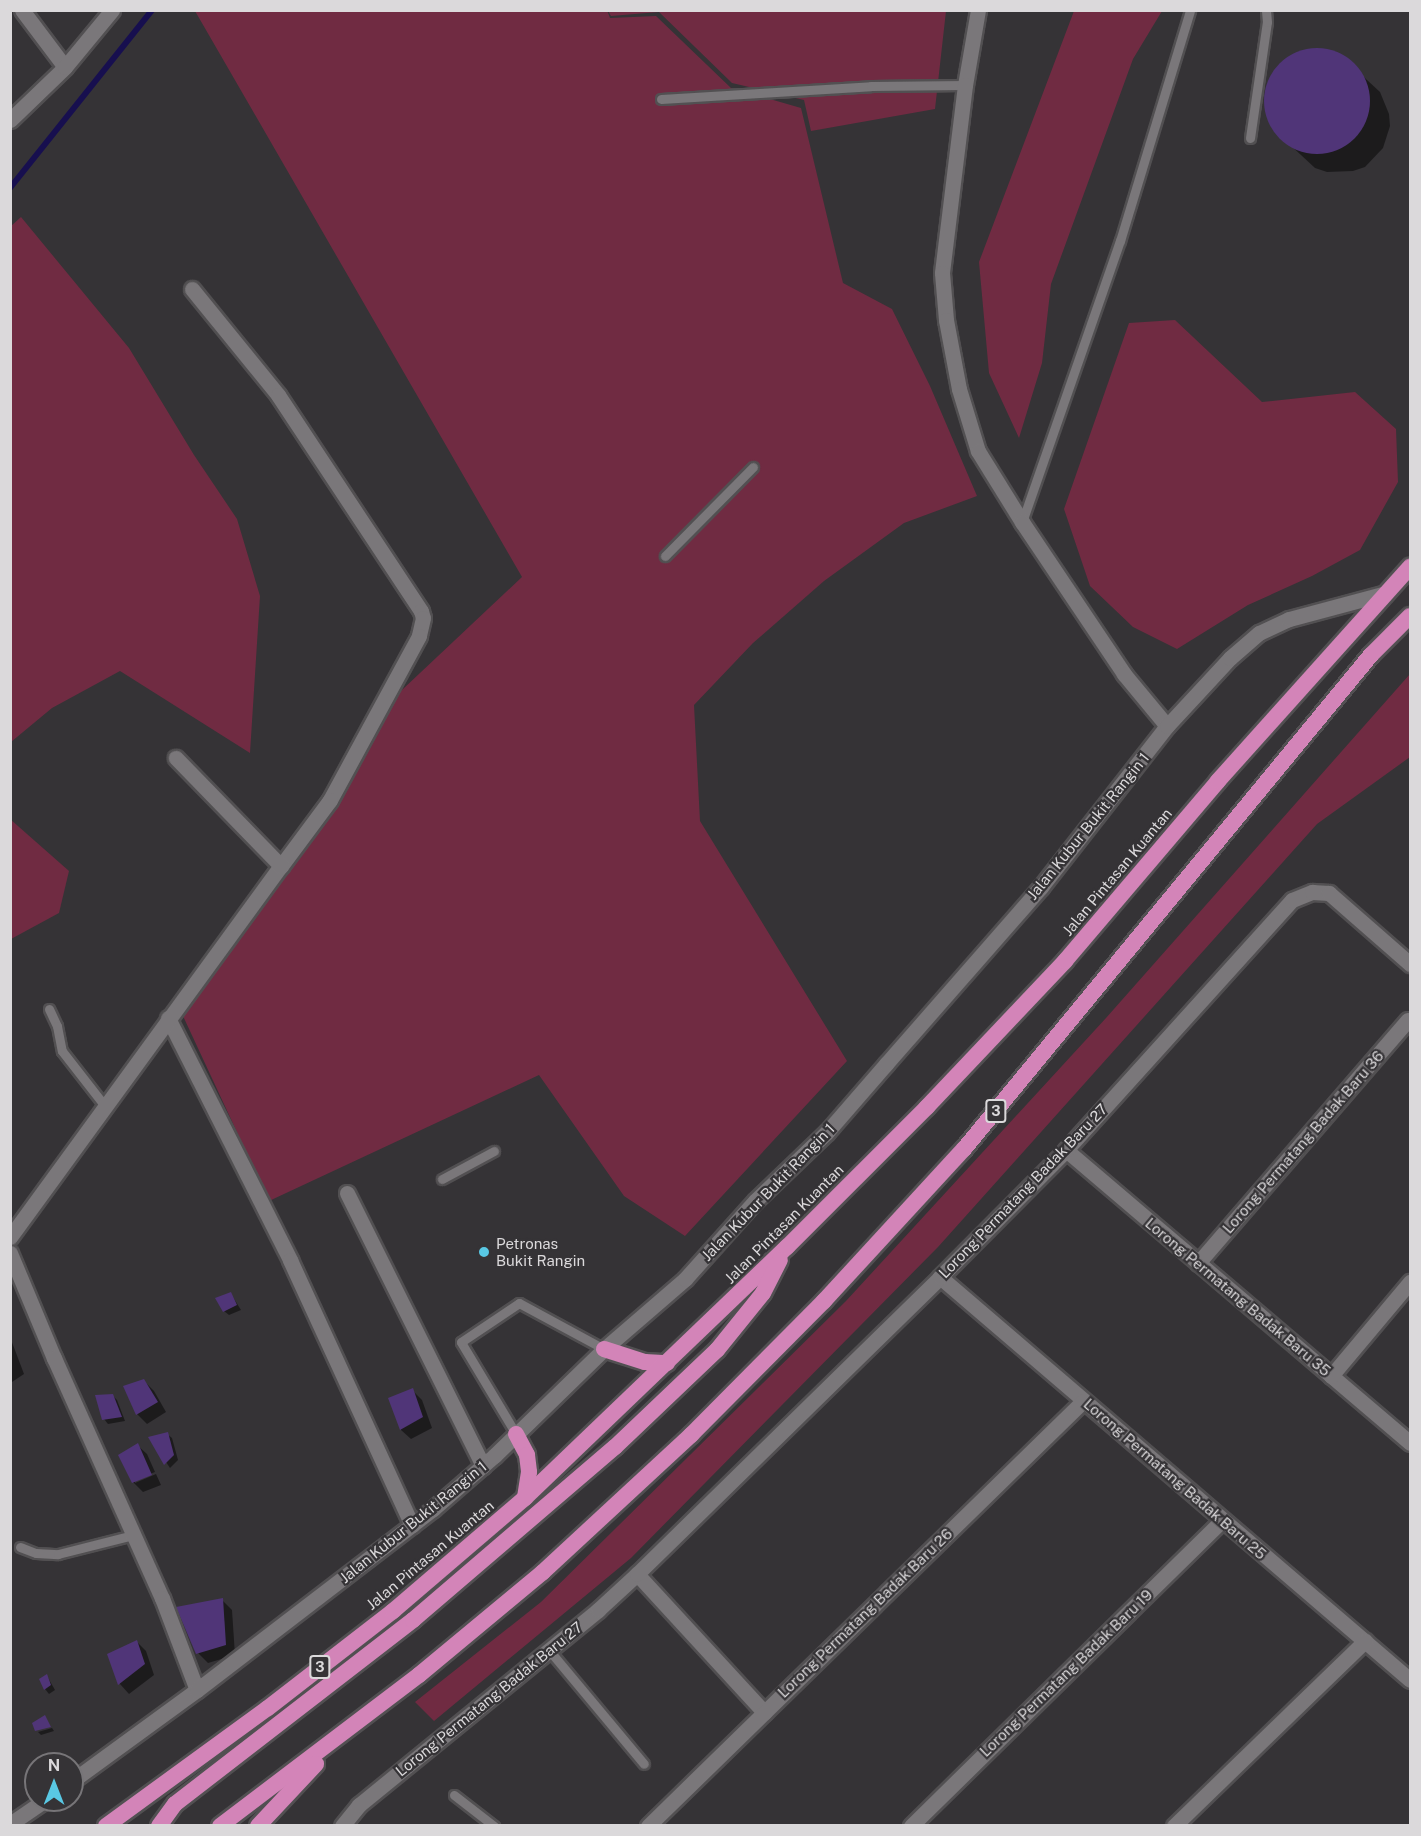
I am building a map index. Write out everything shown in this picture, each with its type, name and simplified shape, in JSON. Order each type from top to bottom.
[{"type":"highway","name":"Jalan Pintasan Kuantan","points":[[105,1826],[185,1770],[366,1631],[525,1498],[667,1363],[927,1107],[1050,977],[1218,781],[1410,567]]},
{"type":"highway","name":"3","points":[[220,1826],[345,1733],[543,1572],[691,1435],[824,1301],[964,1149],[1371,655],[1410,616]]},
{"type":"highway","points":[[159,1826],[175,1804],[413,1620],[615,1447],[717,1350],[763,1293],[787,1247]]},
{"type":"highway","points":[[604,1349],[645,1362],[667,1363]]},
{"type":"highway","points":[[516,1434],[527,1455],[529,1472],[525,1498]]},
{"type":"highway","points":[[258,1826],[345,1733]]},
{"type":"street","points":[[22,10],[65,67]]},
{"type":"street","points":[[10,120],[65,67],[112,10]]},
{"type":"street","points":[[978,10],[965,85],[942,273],[946,320],[959,389],[978,451],[1022,522],[1124,674],[1167,726]]},
{"type":"street","points":[[10,1237],[168,1018],[330,800],[419,636],[423,618],[421,611],[278,395],[192,290]]},
{"type":"street","name":"Jalan Kubur Bukit Rangin 1","points":[[84,1772],[197,1690],[412,1525],[483,1466],[604,1349],[685,1279],[755,1201],[827,1132],[1041,887],[1167,726],[1230,658],[1259,633],[1289,619],[1386,593]]},
{"type":"street","points":[[176,758],[281,866]]},
{"type":"street","name":"Lorong Permatang Badak Baru 27","points":[[342,1826],[359,1805],[549,1650],[637,1574],[940,1277],[1066,1149],[1292,900],[1312,892],[1329,893],[1410,964]]},
{"type":"street","points":[[168,1018],[290,1260],[412,1525]]},
{"type":"street","name":"Lorong Permatang Badak Baru 36","points":[[1198,1263],[1408,1020]]},
{"type":"street","name":"Lorong Permatang Badak Baru 35","points":[[1066,1149],[1410,1443]]},
{"type":"street","points":[[347,1193],[483,1466]]},
{"type":"street","points":[[10,1253],[175,1630],[197,1690]]},
{"type":"street","name":"Lorong Permatang Badak Baru 25","points":[[940,1277],[1410,1680]]},
{"type":"street","points":[[1331,1376],[1410,1282]]},
{"type":"street","name":"Lorong Permatang Badak Baru 26","points":[[648,1826],[1083,1401]]},
{"type":"street","name":"Lorong Permatang Badak Baru 19","points":[[911,1826],[1222,1520]]},
{"type":"street","points":[[637,1574],[764,1712]]},
{"type":"street","points":[[1174,1826],[1365,1641]]},
{"type":"street","points":[[10,1824],[28,1812]]},
{"type":"lane","points":[[1022,522],[1119,241],[1190,10]]},
{"type":"lane","points":[[1250,138],[1267,22],[1266,10]]},
{"type":"lane","points":[[661,99],[871,87],[965,85]]},
{"type":"lane","points":[[664,556],[753,467]]},
{"type":"lane","points":[[49,1009],[57,1026],[62,1051],[105,1106]]},
{"type":"lane","points":[[442,1179],[494,1151]]},
{"type":"lane","points":[[516,1434],[461,1342],[519,1303],[604,1349]]},
{"type":"lane","points":[[20,1547],[36,1553],[58,1554],[133,1535]]},
{"type":"lane","points":[[549,1650],[644,1764]]},
{"type":"lane","points":[[454,1795],[494,1826]]},
{"type":"shaded area","points":[[607,10],[610,18],[656,16],[731,88],[801,108],[843,283],[892,309],[930,386],[977,496],[904,523],[824,581],[753,643],[694,705],[700,821],[847,1061],[685,1236],[624,1196],[539,1075],[269,1201],[183,1016],[311,828],[369,721],[522,577],[195,11]]},
{"type":"shaded area","points":[[608,11],[946,11],[935,109],[811,131],[804,100],[732,83],[659,12],[611,16]]},
{"type":"shaded area","points":[[1074,11],[1162,11],[1133,59],[1051,284],[1042,363],[1019,438],[989,373],[979,262]]},
{"type":"shaded area","points":[[21,217],[129,348],[194,455],[237,519],[260,596],[250,753],[120,671],[52,708],[11,742],[10,227]]},
{"type":"shaded area","points":[[1175,320],[1262,402],[1355,392],[1396,429],[1398,482],[1360,550],[1312,576],[1248,605],[1177,649],[1133,627],[1090,586],[1064,509],[1129,323]]},
{"type":"shaded area","points":[[1410,674],[1410,757],[1317,824],[938,1247],[631,1558],[434,1721],[415,1702],[541,1602],[846,1301],[1106,1018]]},
{"type":"shaded area","points":[[10,819],[69,871],[59,913],[11,939]]},
{"type":"building","points":[[1317,48],[1337,52],[1354,64],[1366,81],[1370,101],[1366,121],[1354,138],[1337,150],[1317,154],[1297,150],[1280,138],[1268,121],[1264,101],[1268,81],[1280,64],[1297,52]]},
{"type":"building","points":[[231,1292],[237,1305],[223,1312],[215,1298]]},
{"type":"building","points":[[144,1379],[158,1402],[136,1415],[123,1386]]},
{"type":"building","points":[[413,1388],[423,1417],[400,1430],[388,1398]]},
{"type":"building","points":[[113,1394],[122,1417],[102,1420],[95,1395]]},
{"type":"building","points":[[168,1432],[174,1455],[164,1465],[148,1437]]},
{"type":"building","points":[[138,1443],[152,1475],[132,1483],[118,1455]]},
{"type":"building","points":[[223,1598],[226,1645],[196,1654],[176,1607]]},
{"type":"building","points":[[137,1640],[145,1664],[118,1685],[107,1654]]},
{"type":"building","points":[[47,1674],[51,1685],[44,1690],[39,1679]]},
{"type":"building","points":[[45,1715],[51,1727],[35,1731],[32,1723]]},
{"type":"waterway","points":[[10,188],[152,10]]},
{"type":"place","name":"Petronas Bukit Rangin","points":[[484,1252]]}]
